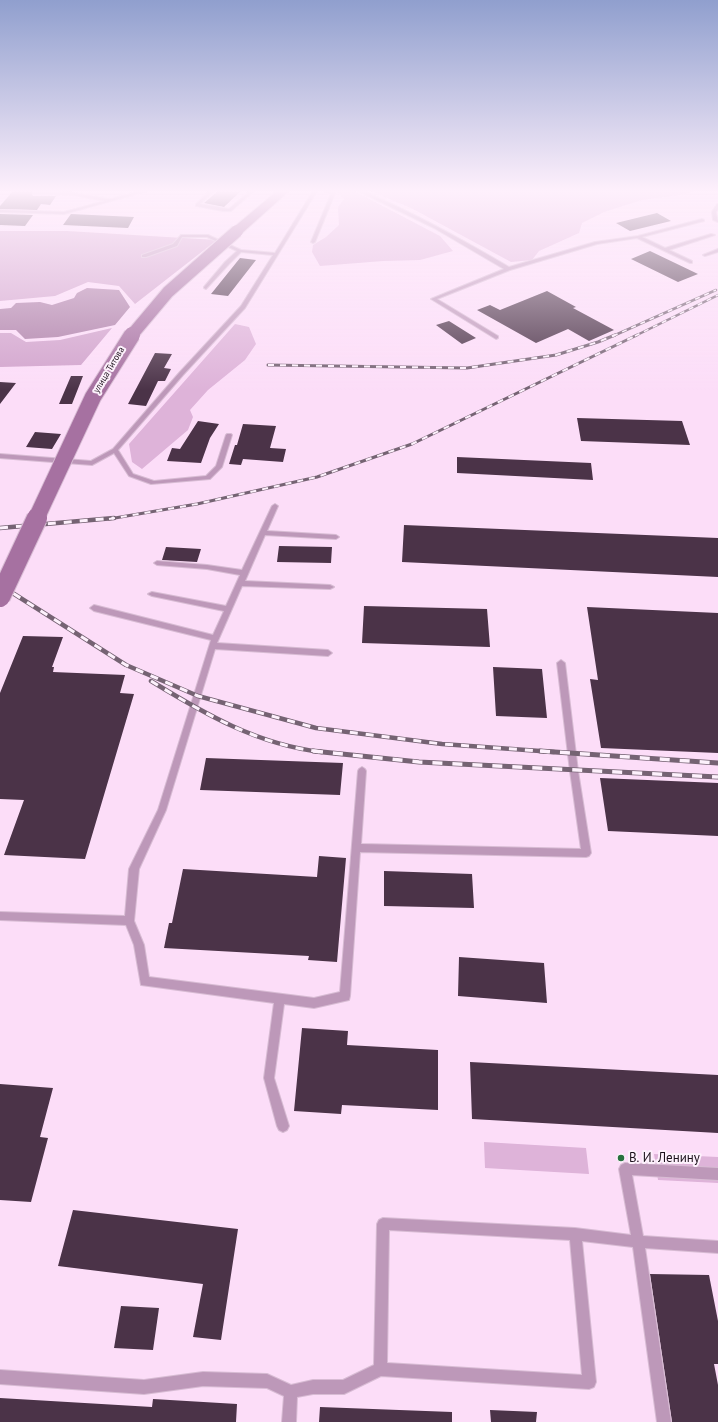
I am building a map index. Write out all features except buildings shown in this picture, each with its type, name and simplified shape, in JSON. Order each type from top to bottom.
[{"type":"main road","name":"улица Титова","points":[[0,597],[93,397],[128,339],[168,292],[207,257]]},
{"type":"lane","points":[[206,288],[226,263],[233,257]]},
{"type":"lane","points":[[0,456],[92,463],[115,450],[181,374],[243,307],[274,257]]},
{"type":"lane","points":[[489,257],[508,269]]},
{"type":"lane","points":[[496,337],[433,299],[508,269],[548,257]]},
{"type":"lane","points":[[680,257],[690,262]]},
{"type":"lane","points":[[115,450],[131,475],[153,482],[208,478],[218,467],[229,435]]},
{"type":"lane","points":[[275,506],[214,642],[162,810],[134,869],[129,921],[139,946],[145,981],[314,1003],[345,996],[362,771]]},
{"type":"lane","points":[[263,533],[336,537]]},
{"type":"lane","points":[[157,563],[207,567],[245,573]]},
{"type":"lane","points":[[240,583],[330,588]]},
{"type":"lane","points":[[152,594],[228,609]]},
{"type":"lane","points":[[94,608],[214,642],[328,652]]},
{"type":"lane","points":[[356,848],[586,853],[574,771],[561,663]]},
{"type":"lane","points":[[0,916],[129,921]]},
{"type":"lane","points":[[280,999],[269,1078],[283,1126]]},
{"type":"lane","points":[[664,1422],[638,1242],[625,1169],[718,1174]]},
{"type":"lane","points":[[380,1369],[383,1224],[575,1234],[638,1242],[718,1247]]},
{"type":"lane","points":[[0,1377],[144,1387],[203,1379],[267,1381],[291,1392],[313,1387],[344,1387],[380,1369],[589,1382],[575,1234]]},
{"type":"lane","points":[[289,1422],[291,1392]]},
{"type":"shaded area","points":[[0,257],[195,257],[135,304],[119,286],[88,282],[55,296],[0,301]]},
{"type":"shaded area","points":[[315,257],[430,257],[420,260],[383,261],[320,266]]},
{"type":"shaded area","points":[[502,257],[534,257],[532,260],[511,262]]},
{"type":"shaded area","points":[[87,288],[119,290],[130,307],[115,325],[58,337],[25,339],[16,330],[0,330],[0,309],[11,308],[16,303],[40,302],[52,305],[74,298],[77,293]]},
{"type":"shaded area","points":[[235,324],[249,327],[256,344],[245,360],[208,390],[190,410],[193,417],[188,430],[142,469],[132,462],[129,444]]},
{"type":"shaded area","points":[[112,328],[81,365],[0,367],[0,333],[11,333],[26,342],[60,340]]},
{"type":"shaded area","points":[[484,1142],[586,1148],[589,1174],[485,1168]]},
{"type":"shaded area","points":[[654,1154],[718,1157],[718,1183],[658,1180]]},
{"type":"railway","points":[[613,336],[716,290]]},
{"type":"railway","points":[[635,336],[718,295]]},
{"type":"railway","points":[[268,365],[467,368],[556,355],[615,335]]},
{"type":"railway","points":[[109,519],[197,504],[317,477],[412,444],[637,335]]},
{"type":"railway","points":[[0,528],[114,518]]},
{"type":"railway","points":[[0,585],[126,665],[198,696],[316,728],[442,744],[540,751]]},
{"type":"railway","points":[[151,681],[212,716],[254,735],[276,743],[321,752]]},
{"type":"railway","points":[[313,751],[321,752]]},
{"type":"railway","points":[[540,751],[718,763]]},
{"type":"railway","points":[[540,751],[554,752]]},
{"type":"railway","points":[[321,752],[419,762],[718,777]]},
{"type":"place","name":"В. И. Ленину","points":[[621,1158]]}]
